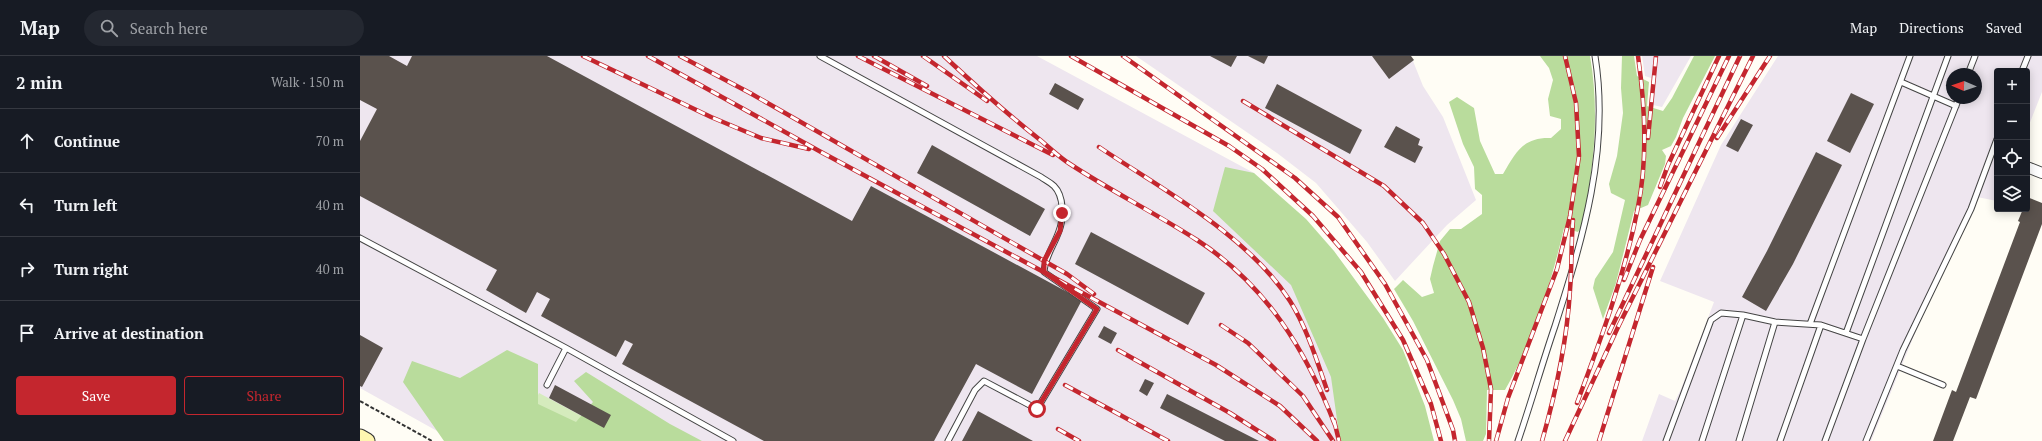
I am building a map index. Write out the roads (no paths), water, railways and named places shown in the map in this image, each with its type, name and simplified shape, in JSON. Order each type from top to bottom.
[{"type":"main road","points":[[360,437],[367,441]]},
{"type":"street","points":[[2030,168],[2042,173]]},
{"type":"lane","points":[[820,56],[1041,177],[1054,186],[1061,198],[1062,213],[1060,231],[1044,261],[1044,272],[1097,309],[1037,409],[984,381],[974,390],[948,441]]},
{"type":"lane","points":[[1518,441],[1573,267],[1591,197],[1596,168],[1599,115],[1594,56]]},
{"type":"lane","points":[[1810,324],[1910,56]]},
{"type":"lane","points":[[1846,333],[1948,56]]},
{"type":"lane","points":[[1970,68],[1975,56]]},
{"type":"lane","points":[[2023,68],[2028,56]]},
{"type":"lane","points":[[1825,441],[1863,339],[1956,106],[1901,82]]},
{"type":"lane","points":[[1866,441],[1897,366],[1971,209],[1997,140]]},
{"type":"lane","points":[[360,238],[566,348],[733,441]]},
{"type":"lane","points":[[1666,441],[1711,320],[1721,313],[1743,315],[1775,322],[1821,325],[1863,339]]},
{"type":"lane","points":[[1702,441],[1743,315]]},
{"type":"lane","points":[[1739,441],[1775,322]]},
{"type":"lane","points":[[1780,441],[1821,325]]},
{"type":"lane","points":[[547,385],[566,348]]},
{"type":"lane","points":[[1897,366],[1943,384]]},
{"type":"railway","points":[[583,56],[711,117],[761,138],[809,149]]},
{"type":"railway","points":[[648,56],[821,152],[1216,365],[1280,406],[1317,441]]},
{"type":"railway","points":[[680,56],[750,93],[1067,274],[1094,294]]},
{"type":"railway","points":[[858,56],[1053,155]]},
{"type":"railway","points":[[874,56],[927,86]]},
{"type":"railway","points":[[923,56],[987,101]]},
{"type":"railway","points":[[944,56],[1003,109],[1066,161],[1197,240],[1222,258],[1244,277],[1281,321],[1297,345],[1324,397],[1335,425]]},
{"type":"railway","points":[[1071,56],[1229,146],[1262,169],[1313,216],[1361,272],[1403,340],[1431,404],[1441,441]]},
{"type":"railway","points":[[1123,56],[1295,178],[1338,217],[1385,284],[1427,360],[1453,430],[1455,441]]},
{"type":"railway","points":[[1496,441],[1508,398],[1557,269],[1570,216],[1579,156],[1576,103],[1565,56]]},
{"type":"railway","points":[[1577,403],[1619,282],[1633,232],[1638,207],[1644,151],[1644,112],[1638,56]]},
{"type":"railway","points":[[1648,138],[1656,56]]},
{"type":"railway","points":[[1660,187],[1668,165],[1719,56]]},
{"type":"railway","points":[[1624,280],[1640,240],[1729,56]]},
{"type":"railway","points":[[1609,333],[1740,56]]},
{"type":"railway","points":[[1565,441],[1619,325],[1753,56]]},
{"type":"railway","points":[[1717,138],[1770,56]]},
{"type":"railway","points":[[1243,101],[1384,186],[1423,223],[1444,254],[1469,302],[1483,348],[1491,389],[1489,441]]},
{"type":"railway","points":[[1099,147],[1203,215],[1251,255],[1272,277],[1290,301],[1302,322],[1327,390]]},
{"type":"railway","points":[[1542,441],[1552,404],[1564,347],[1571,281],[1573,220]]},
{"type":"railway","points":[[1599,441],[1653,267]]},
{"type":"railway","points":[[1221,325],[1248,343],[1303,396],[1333,441]]},
{"type":"railway","points":[[1118,350],[1230,413],[1274,441]]},
{"type":"railway","points":[[1065,385],[1168,441]]},
{"type":"railway","points":[[1334,420],[1339,441]]},
{"type":"railway","points":[[1058,429],[1079,441]]}]
